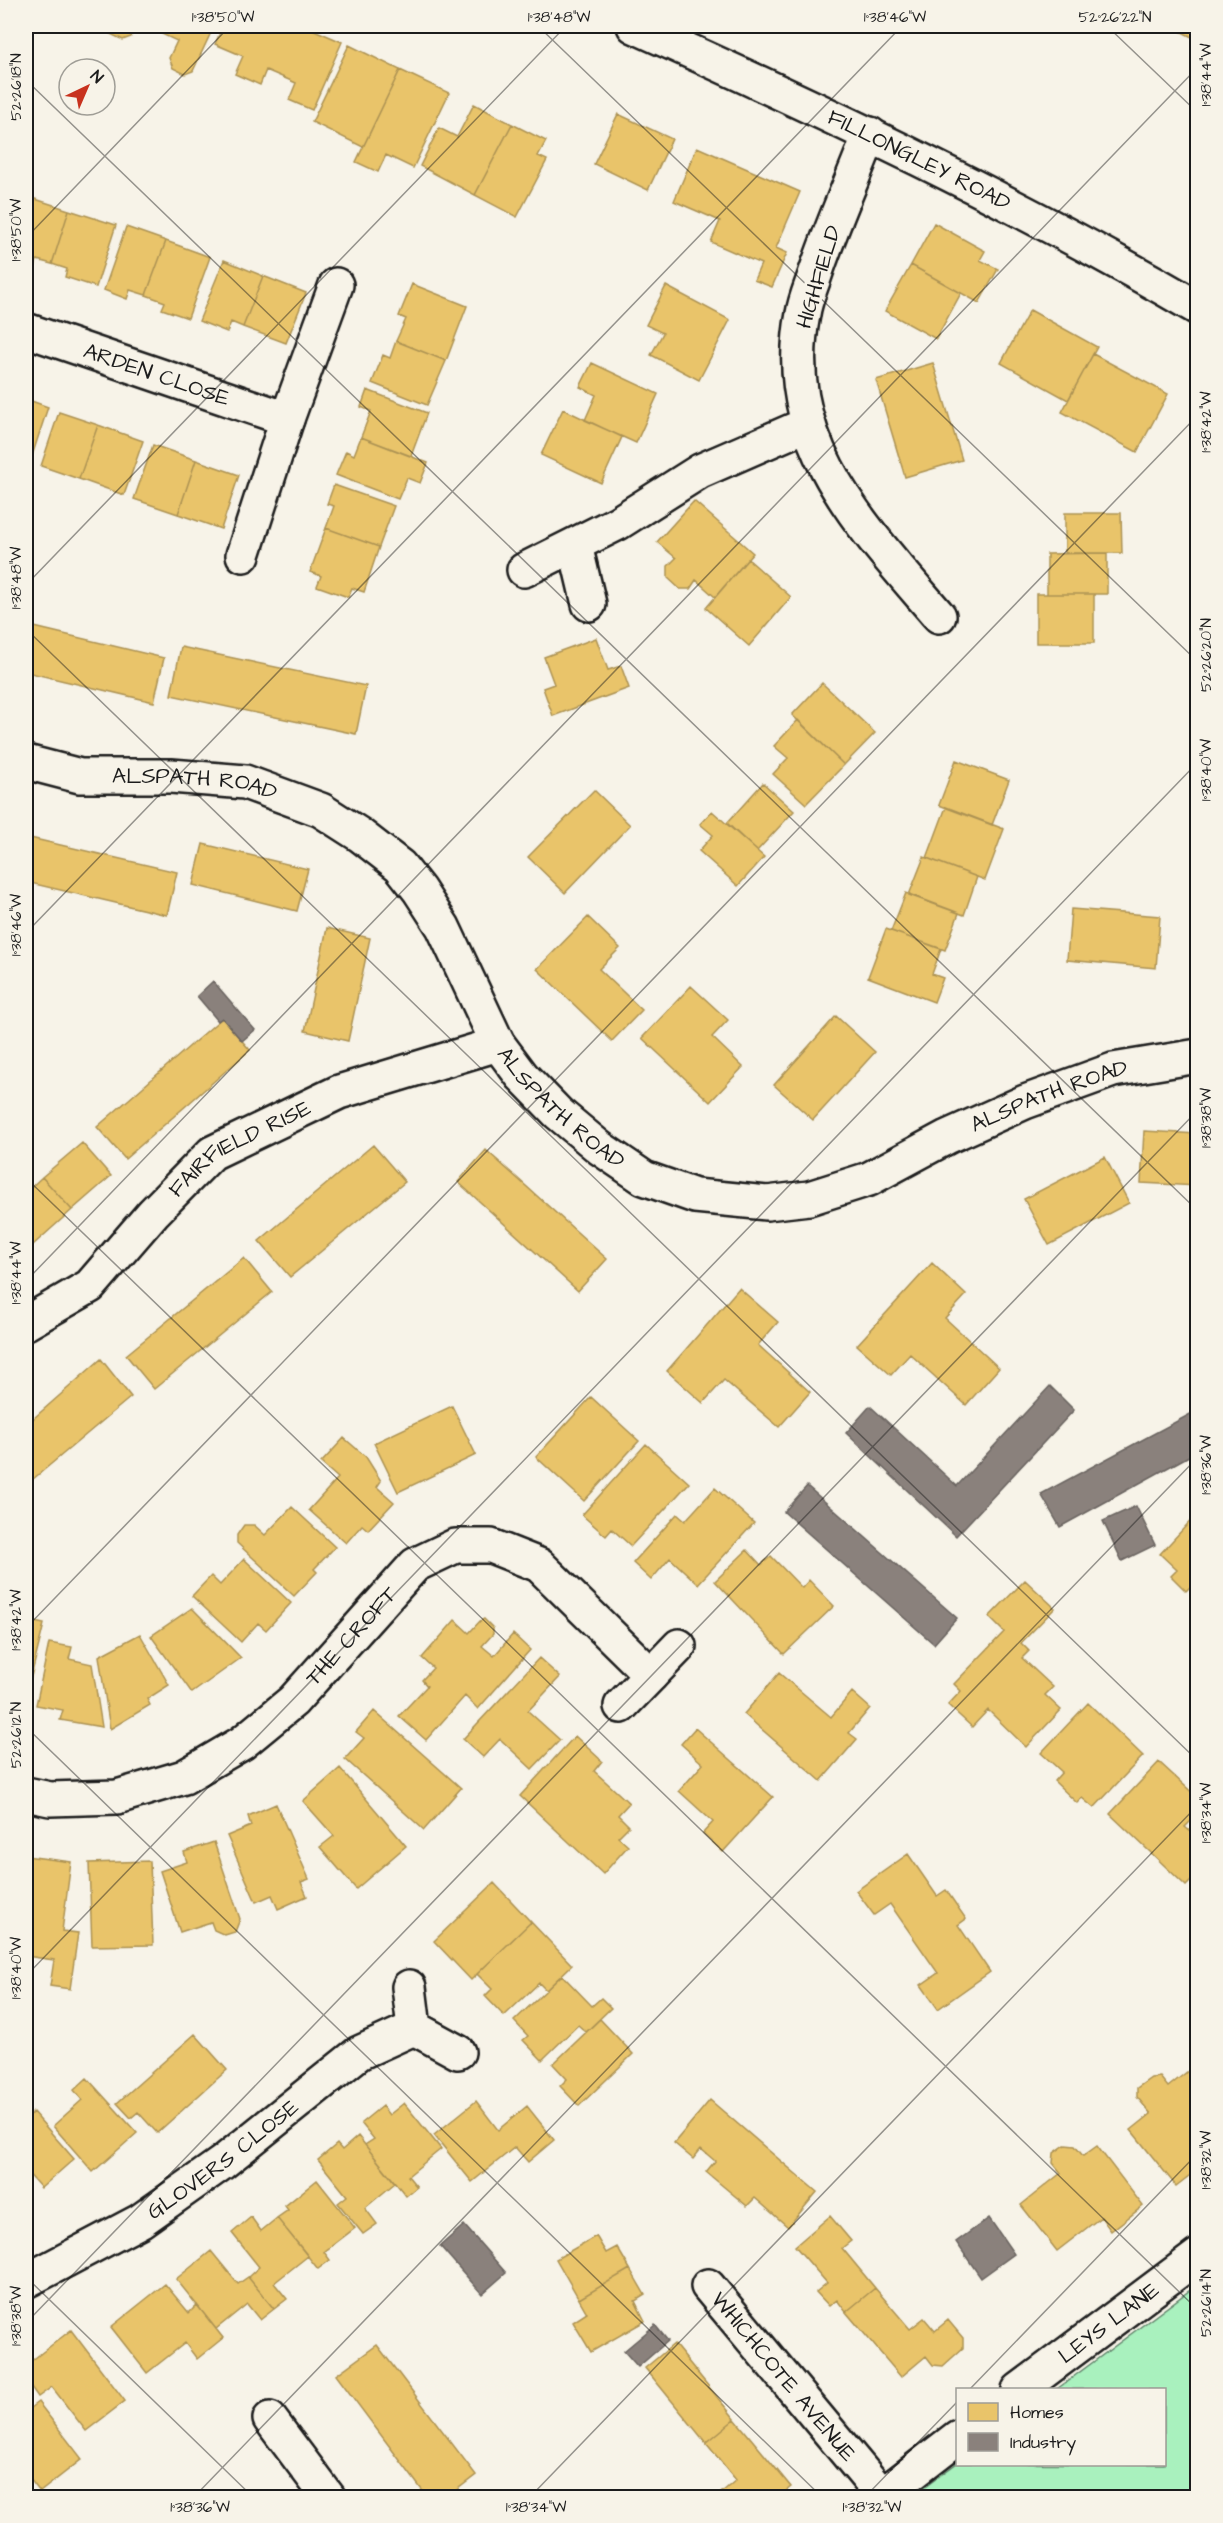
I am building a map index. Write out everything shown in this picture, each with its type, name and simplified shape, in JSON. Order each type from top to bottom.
[{"type":"street","name":"FILLONGLEY ROAD","points":[[634,26],[870,135],[1117,261],[1197,308]]},
{"type":"street","name":"HIGHFIELD","points":[[870,135],[823,254],[803,312],[799,345],[800,393],[808,424],[834,483],[866,530],[939,616]]},
{"type":"street","points":[[243,555],[287,419],[336,285]]},
{"type":"street","name":"ARDEN CLOSE","points":[[26,330],[287,419]]},
{"type":"street","points":[[524,570],[618,523],[700,471],[808,424]]},
{"type":"street","points":[[575,545],[589,604]]},
{"type":"street","name":"ALSPATH ROAD","points":[[26,762],[80,776],[171,776],[245,782],[321,810],[360,835],[400,867],[443,927],[498,1044],[522,1076],[558,1113],[600,1148],[644,1178],[695,1196],[767,1203],[809,1198],[868,1179],[946,1137],[1016,1106],[1113,1070],[1197,1056]]},
{"type":"street","name":"FAIRFIELD RISE","points":[[26,1323],[90,1286],[153,1213],[212,1153],[339,1092],[498,1044]]},
{"type":"street","name":"THE CROFT","points":[[26,1794],[50,1799],[117,1797],[184,1778],[242,1743],[293,1701],[415,1565],[455,1546],[490,1546],[539,1565],[651,1675]]},
{"type":"street","points":[[621,1706],[679,1646]]},
{"type":"street","points":[[409,1987],[414,2028],[458,2052]]},
{"type":"street","name":"GLOVERS CLOSE","points":[[26,2281],[140,2221],[222,2163],[359,2053],[414,2028]]},
{"type":"street","name":"LEYS LANE","points":[[1022,2388],[1197,2256]]},
{"type":"street","name":"WHICHCOTE AVENUE","points":[[708,2286],[880,2496]]},
{"type":"street","points":[[270,2420],[329,2498]]},
{"type":"street","points":[[880,2496],[956,2438]]},
{"type":"green space","points":[[1197,2285],[1198,2492],[1191,2497],[911,2497],[956,2464],[956,2466],[1166,2466],[1166,2388],[1058,2388]]},
{"type":"building: Homes","points":[[94,26],[136,26],[131,37],[123,40]]},
{"type":"building: Homes","points":[[145,26],[214,26],[193,71],[185,74],[173,68],[169,58],[177,41]]},
{"type":"building: Homes","points":[[223,26],[305,26],[342,42],[312,110],[289,100],[296,83],[266,70],[260,85],[235,74],[243,56],[215,44]]},
{"type":"building: Homes","points":[[1170,26],[1198,26],[1198,40]]},
{"type":"building: Homes","points":[[349,45],[400,70],[363,147],[312,122]]},
{"type":"building: Homes","points":[[400,70],[449,93],[413,168],[386,155],[378,172],[356,162]]},
{"type":"building: Homes","points":[[474,104],[512,124],[475,195],[420,166],[439,128],[457,137]]},
{"type":"building: Homes","points":[[618,114],[672,139],[648,190],[594,164]]},
{"type":"building: Homes","points":[[512,124],[546,141],[538,156],[547,160],[517,217],[475,195]]},
{"type":"building: Homes","points":[[697,147],[800,192],[776,248],[787,253],[772,287],[754,280],[761,264],[711,242],[720,221],[674,201]]},
{"type":"building: Homes","points":[[29,197],[69,210],[52,264],[37,260],[35,268],[26,265],[26,208]]},
{"type":"building: Homes","points":[[69,210],[116,225],[96,287],[65,277],[67,269],[52,264]]},
{"type":"building: Homes","points":[[934,223],[985,251],[980,260],[998,269],[979,303],[911,265]]},
{"type":"building: Homes","points":[[126,227],[166,241],[146,295],[130,290],[127,299],[104,290]]},
{"type":"building: Homes","points":[[166,241],[210,257],[188,318],[162,309],[165,302],[146,295]]},
{"type":"building: Homes","points":[[224,260],[263,276],[243,327],[231,322],[227,332],[199,321]]},
{"type":"building: Homes","points":[[911,265],[961,293],[936,339],[885,311]]},
{"type":"building: Homes","points":[[263,276],[306,293],[286,343],[243,327]]},
{"type":"building: Homes","points":[[412,284],[467,306],[446,361],[396,341],[406,319],[399,316]]},
{"type":"building: Homes","points":[[666,286],[730,320],[699,380],[651,355],[663,333],[646,325]]},
{"type":"building: Homes","points":[[1030,310],[1097,347],[1068,400],[1001,363]]},
{"type":"building: Homes","points":[[396,341],[446,361],[427,405],[372,383],[383,355],[390,358]]},
{"type":"building: Homes","points":[[1093,354],[1168,394],[1137,452],[1062,412]]},
{"type":"building: Homes","points":[[592,363],[658,394],[636,443],[585,420],[596,395],[580,387]]},
{"type":"building: Homes","points":[[933,363],[962,460],[905,477],[876,380]]},
{"type":"building: Homes","points":[[367,390],[427,413],[411,456],[361,437],[371,411],[361,407]]},
{"type":"building: Homes","points":[[26,399],[48,407],[30,462],[26,460]]},
{"type":"building: Homes","points":[[563,409],[622,437],[601,483],[541,455]]},
{"type":"building: Homes","points":[[59,412],[98,425],[79,479],[41,466]]},
{"type":"building: Homes","points":[[98,425],[143,441],[124,495],[79,479]]},
{"type":"building: Homes","points":[[361,437],[428,463],[420,483],[407,478],[398,499],[336,475],[346,451],[354,455]]},
{"type":"building: Homes","points":[[153,445],[196,460],[178,514],[134,499]]},
{"type":"building: Homes","points":[[196,460],[239,475],[221,529],[178,514]]},
{"type":"building: Homes","points":[[334,485],[394,506],[379,547],[326,528],[334,506],[327,504]]},
{"type":"building: Homes","points":[[694,501],[753,553],[715,597],[696,580],[690,589],[680,589],[668,578],[668,566],[676,558],[657,542]]},
{"type":"building: Homes","points":[[1065,513],[1121,513],[1122,553],[1065,553]]},
{"type":"building: Homes","points":[[326,528],[379,547],[364,592],[352,588],[348,597],[317,586],[321,576],[310,572]]},
{"type":"building: Homes","points":[[1107,553],[1107,594],[1047,594],[1047,554]]},
{"type":"building: Homes","points":[[748,559],[791,597],[749,646],[706,608]]},
{"type":"building: Homes","points":[[1036,594],[1094,594],[1094,643],[1036,643]]},
{"type":"building: Homes","points":[[26,625],[164,658],[154,702],[26,672]]},
{"type":"building: Homes","points":[[596,638],[608,670],[621,666],[629,688],[553,716],[543,688],[554,684],[544,657]]},
{"type":"building: Homes","points":[[181,647],[366,686],[356,734],[171,695]]},
{"type":"building: Homes","points":[[822,683],[875,733],[844,765],[792,715]]},
{"type":"building: Homes","points":[[798,720],[844,765],[806,804],[773,774],[788,758],[774,746]]},
{"type":"building: Homes","points":[[956,760],[1009,780],[992,825],[939,805]]},
{"type":"building: Homes","points":[[763,783],[794,811],[757,851],[727,823]]},
{"type":"building: Homes","points":[[594,790],[630,825],[565,893],[528,857]]},
{"type":"building: Homes","points":[[946,807],[1004,829],[985,880],[927,858]]},
{"type":"building: Homes","points":[[712,811],[764,857],[738,886],[699,851],[713,835],[700,824]]},
{"type":"building: Homes","points":[[26,837],[177,872],[167,915],[26,882]]},
{"type":"building: Homes","points":[[203,844],[308,869],[297,911],[193,885]]},
{"type":"building: Homes","points":[[924,857],[977,877],[964,915],[909,895]]},
{"type":"building: Homes","points":[[906,893],[959,913],[945,950],[891,931]]},
{"type":"building: Homes","points":[[1071,909],[1160,916],[1156,968],[1067,960]]},
{"type":"building: Homes","points":[[1194,914],[1198,914],[1198,967],[1193,966]]},
{"type":"building: Homes","points":[[588,917],[620,948],[599,969],[642,1010],[612,1041],[537,969]]},
{"type":"building: Homes","points":[[327,928],[370,938],[348,1041],[305,1031]]},
{"type":"building: Homes","points":[[886,929],[941,949],[932,974],[943,978],[934,1002],[868,977]]},
{"type":"building: Homes","points":[[691,986],[728,1020],[712,1037],[743,1067],[710,1102],[642,1038]]},
{"type":"building: Homes","points":[[836,1016],[875,1052],[813,1120],[774,1085]]},
{"type":"building: Homes","points":[[222,1018],[250,1050],[125,1159],[97,1127]]},
{"type":"building: Homes","points":[[1144,1131],[1198,1134],[1198,1186],[1141,1183]]},
{"type":"building: Homes","points":[[82,1143],[111,1176],[72,1210],[42,1177]]},
{"type":"building: Homes","points":[[373,1145],[405,1182],[290,1277],[259,1241]]},
{"type":"building: Homes","points":[[486,1150],[607,1259],[578,1291],[458,1182]]},
{"type":"building: Homes","points":[[1105,1157],[1129,1203],[1049,1245],[1024,1199]]},
{"type":"building: Homes","points":[[42,1177],[72,1210],[33,1245],[26,1236],[26,1192]]},
{"type":"building: Homes","points":[[244,1258],[272,1292],[154,1389],[126,1355]]},
{"type":"building: Homes","points":[[932,1263],[966,1295],[945,1318],[999,1368],[966,1405],[910,1354],[891,1375],[857,1345]]},
{"type":"building: Homes","points":[[739,1288],[778,1322],[758,1345],[810,1392],[779,1427],[724,1380],[703,1403],[667,1371]]},
{"type":"building: Homes","points":[[101,1359],[131,1397],[26,1485],[26,1425]]},
{"type":"building: Homes","points":[[591,1397],[639,1441],[584,1501],[536,1457]]},
{"type":"building: Homes","points":[[452,1406],[476,1455],[398,1492],[374,1443]]},
{"type":"building: Homes","points":[[344,1438],[366,1457],[381,1481],[377,1487],[394,1502],[368,1530],[362,1525],[346,1543],[309,1510],[338,1478],[321,1463]]},
{"type":"building: Homes","points":[[646,1444],[689,1483],[631,1546],[612,1529],[606,1536],[582,1515]]},
{"type":"building: Homes","points":[[715,1488],[754,1523],[698,1584],[670,1558],[651,1580],[633,1563],[677,1514],[685,1521]]},
{"type":"building: Homes","points":[[292,1507],[335,1547],[314,1569],[317,1572],[294,1596],[237,1543],[237,1535],[244,1525],[254,1525],[265,1535]]},
{"type":"building: Homes","points":[[1198,1513],[1198,1590],[1192,1585],[1186,1591],[1171,1576],[1177,1570],[1160,1554]]},
{"type":"building: Homes","points":[[747,1550],[761,1565],[771,1556],[802,1588],[809,1580],[834,1606],[784,1654],[715,1581]]},
{"type":"building: Homes","points":[[244,1559],[291,1603],[266,1630],[258,1623],[241,1642],[192,1596],[211,1576],[220,1585]]},
{"type":"building: Homes","points":[[1025,1580],[1055,1608],[1021,1643],[1029,1651],[1022,1658],[1053,1687],[1045,1695],[1061,1710],[1026,1747],[988,1710],[972,1727],[948,1705],[961,1691],[954,1684],[1004,1632],[989,1617]]},
{"type":"building: Homes","points":[[192,1608],[241,1658],[192,1693],[151,1636]]},
{"type":"building: Homes","points":[[484,1619],[493,1628],[493,1634],[482,1646],[494,1656],[513,1634],[530,1650],[478,1709],[465,1696],[426,1740],[399,1716],[427,1686],[422,1680],[433,1668],[422,1658],[455,1620],[469,1633]]},
{"type":"building: Homes","points":[[26,1620],[44,1624],[26,1697]]},
{"type":"building: Homes","points":[[140,1634],[169,1685],[147,1699],[150,1705],[110,1729],[99,1656]]},
{"type":"building: Homes","points":[[49,1643],[72,1647],[69,1659],[92,1664],[102,1727],[60,1720],[63,1710],[36,1705]]},
{"type":"building: Homes","points":[[539,1658],[560,1677],[528,1711],[560,1740],[532,1769],[500,1739],[483,1757],[463,1739]]},
{"type":"building: Homes","points":[[779,1673],[831,1717],[852,1692],[870,1708],[849,1733],[857,1739],[821,1781],[744,1714]]},
{"type":"building: Homes","points":[[1088,1703],[1143,1756],[1094,1808],[1082,1798],[1077,1803],[1054,1781],[1062,1772],[1041,1753]]},
{"type":"building: Homes","points":[[374,1711],[461,1788],[424,1830],[345,1759],[364,1738],[356,1732]]},
{"type":"building: Homes","points":[[695,1728],[773,1797],[723,1852],[703,1833],[713,1822],[679,1791],[703,1764],[681,1744]]},
{"type":"building: Homes","points":[[575,1736],[602,1761],[594,1771],[629,1803],[618,1815],[629,1826],[618,1837],[628,1846],[603,1874],[520,1796]]},
{"type":"building: Homes","points":[[1159,1762],[1198,1798],[1198,1814],[1185,1827],[1198,1838],[1198,1874],[1186,1886],[1110,1814]]},
{"type":"building: Homes","points":[[340,1768],[406,1846],[356,1889],[320,1847],[334,1836],[303,1801]]},
{"type":"building: Homes","points":[[276,1804],[309,1879],[301,1882],[307,1896],[278,1909],[272,1895],[256,1902],[227,1836],[251,1826],[248,1816]]},
{"type":"building: Homes","points":[[214,1842],[240,1919],[235,1932],[225,1935],[214,1930],[211,1922],[180,1932],[160,1871],[187,1862],[184,1852]]},
{"type":"building: Homes","points":[[908,1854],[937,1896],[946,1890],[966,1919],[958,1925],[990,1972],[938,2009],[921,1985],[938,1973],[890,1904],[874,1915],[856,1891]]},
{"type":"building: Homes","points":[[26,1856],[71,1862],[62,1931],[78,1933],[70,1989],[50,1986],[54,1960],[26,1956]]},
{"type":"building: Homes","points":[[150,1861],[153,1945],[92,1946],[89,1863]]},
{"type":"building: Homes","points":[[494,1883],[531,1922],[471,1980],[434,1941]]},
{"type":"building: Homes","points":[[531,1922],[572,1965],[546,1990],[539,1983],[504,2016],[485,1996],[492,1989],[477,1974]]},
{"type":"building: Homes","points":[[562,1975],[592,2006],[601,1998],[611,2008],[586,2032],[578,2025],[542,2060],[523,2040],[528,2036],[514,2021]]},
{"type":"building: Homes","points":[[600,2019],[633,2054],[579,2106],[560,2086],[567,2079],[553,2064]]},
{"type":"building: Homes","points":[[195,2034],[227,2070],[157,2133],[138,2112],[131,2118],[117,2103]]},
{"type":"building: Homes","points":[[1198,2063],[1198,2169],[1176,2186],[1131,2130],[1151,2114],[1137,2097],[1137,2088],[1151,2078],[1160,2077],[1168,2087]]},
{"type":"building: Homes","points":[[87,2078],[137,2133],[93,2172],[53,2126],[82,2100],[74,2090]]},
{"type":"building: Homes","points":[[710,2100],[817,2192],[788,2227],[755,2198],[747,2206],[706,2172],[715,2161],[701,2149],[693,2159],[674,2143]]},
{"type":"building: Homes","points":[[476,2101],[498,2130],[527,2106],[554,2140],[528,2162],[515,2147],[472,2182],[434,2135]]},
{"type":"building: Homes","points":[[404,2103],[441,2149],[408,2176],[417,2187],[406,2196],[365,2145],[374,2139],[361,2123],[382,2106],[389,2115]]},
{"type":"building: Homes","points":[[33,2112],[74,2159],[41,2188],[26,2171],[26,2119]]},
{"type":"building: Homes","points":[[358,2136],[395,2183],[365,2208],[377,2224],[363,2234],[338,2203],[347,2196],[318,2160],[337,2144],[342,2150]]},
{"type":"building: Homes","points":[[1065,2145],[1075,2146],[1083,2156],[1097,2146],[1143,2206],[1111,2231],[1101,2217],[1057,2251],[1021,2205],[1061,2173],[1053,2163],[1054,2153]]},
{"type":"building: Homes","points":[[317,2180],[355,2228],[324,2252],[330,2260],[318,2269],[277,2218],[288,2210],[285,2206]]},
{"type":"building: Homes","points":[[830,2216],[851,2241],[842,2248],[875,2288],[846,2312],[837,2300],[829,2306],[816,2292],[827,2283],[795,2246]]},
{"type":"building: Homes","points":[[251,2217],[261,2231],[277,2218],[308,2256],[274,2283],[287,2299],[274,2309],[248,2277],[259,2267],[232,2233]]},
{"type":"building: Homes","points":[[596,2236],[606,2253],[617,2247],[630,2269],[579,2299],[556,2259]]},
{"type":"building: Homes","points":[[211,2251],[238,2284],[248,2277],[274,2309],[260,2320],[247,2304],[216,2329],[176,2279]]},
{"type":"building: Homes","points":[[630,2269],[645,2295],[635,2301],[645,2321],[591,2352],[573,2322],[587,2313],[579,2299]]},
{"type":"building: Homes","points":[[165,2284],[189,2313],[197,2305],[223,2338],[197,2359],[185,2343],[147,2373],[111,2327]]},
{"type":"building: Homes","points":[[875,2288],[910,2329],[924,2318],[935,2331],[948,2320],[963,2338],[963,2348],[943,2366],[933,2365],[926,2356],[901,2377],[846,2312]]},
{"type":"building: Homes","points":[[71,2330],[125,2401],[86,2431],[52,2387],[38,2397],[26,2380],[26,2365]]},
{"type":"building: Homes","points":[[674,2344],[735,2419],[706,2443],[645,2368]]},
{"type":"building: Homes","points":[[377,2345],[476,2475],[446,2498],[428,2498],[336,2375]]},
{"type":"building: Homes","points":[[38,2402],[82,2459],[40,2492],[26,2474],[26,2411]]},
{"type":"building: Homes","points":[[735,2419],[791,2487],[777,2498],[715,2498],[736,2480],[706,2443]]},
{"type":"building: Industry","points":[[213,981],[255,1030],[242,1041],[222,1018],[218,1021],[197,996]]},
{"type":"building: Industry","points":[[1050,1386],[1074,1410],[956,1536],[846,1433],[870,1406],[957,1486]]},
{"type":"building: Industry","points":[[1196,1411],[1198,1451],[1060,1527],[1041,1494]]},
{"type":"building: Industry","points":[[807,1486],[957,1618],[934,1644],[784,1512]]},
{"type":"building: Industry","points":[[1136,1506],[1155,1545],[1122,1561],[1103,1521]]},
{"type":"building: Industry","points":[[989,2218],[1014,2254],[981,2278],[956,2242]]},
{"type":"building: Industry","points":[[464,2225],[506,2273],[482,2294],[440,2246]]},
{"type":"building: Industry","points":[[655,2325],[668,2341],[638,2367],[624,2351]]}]
